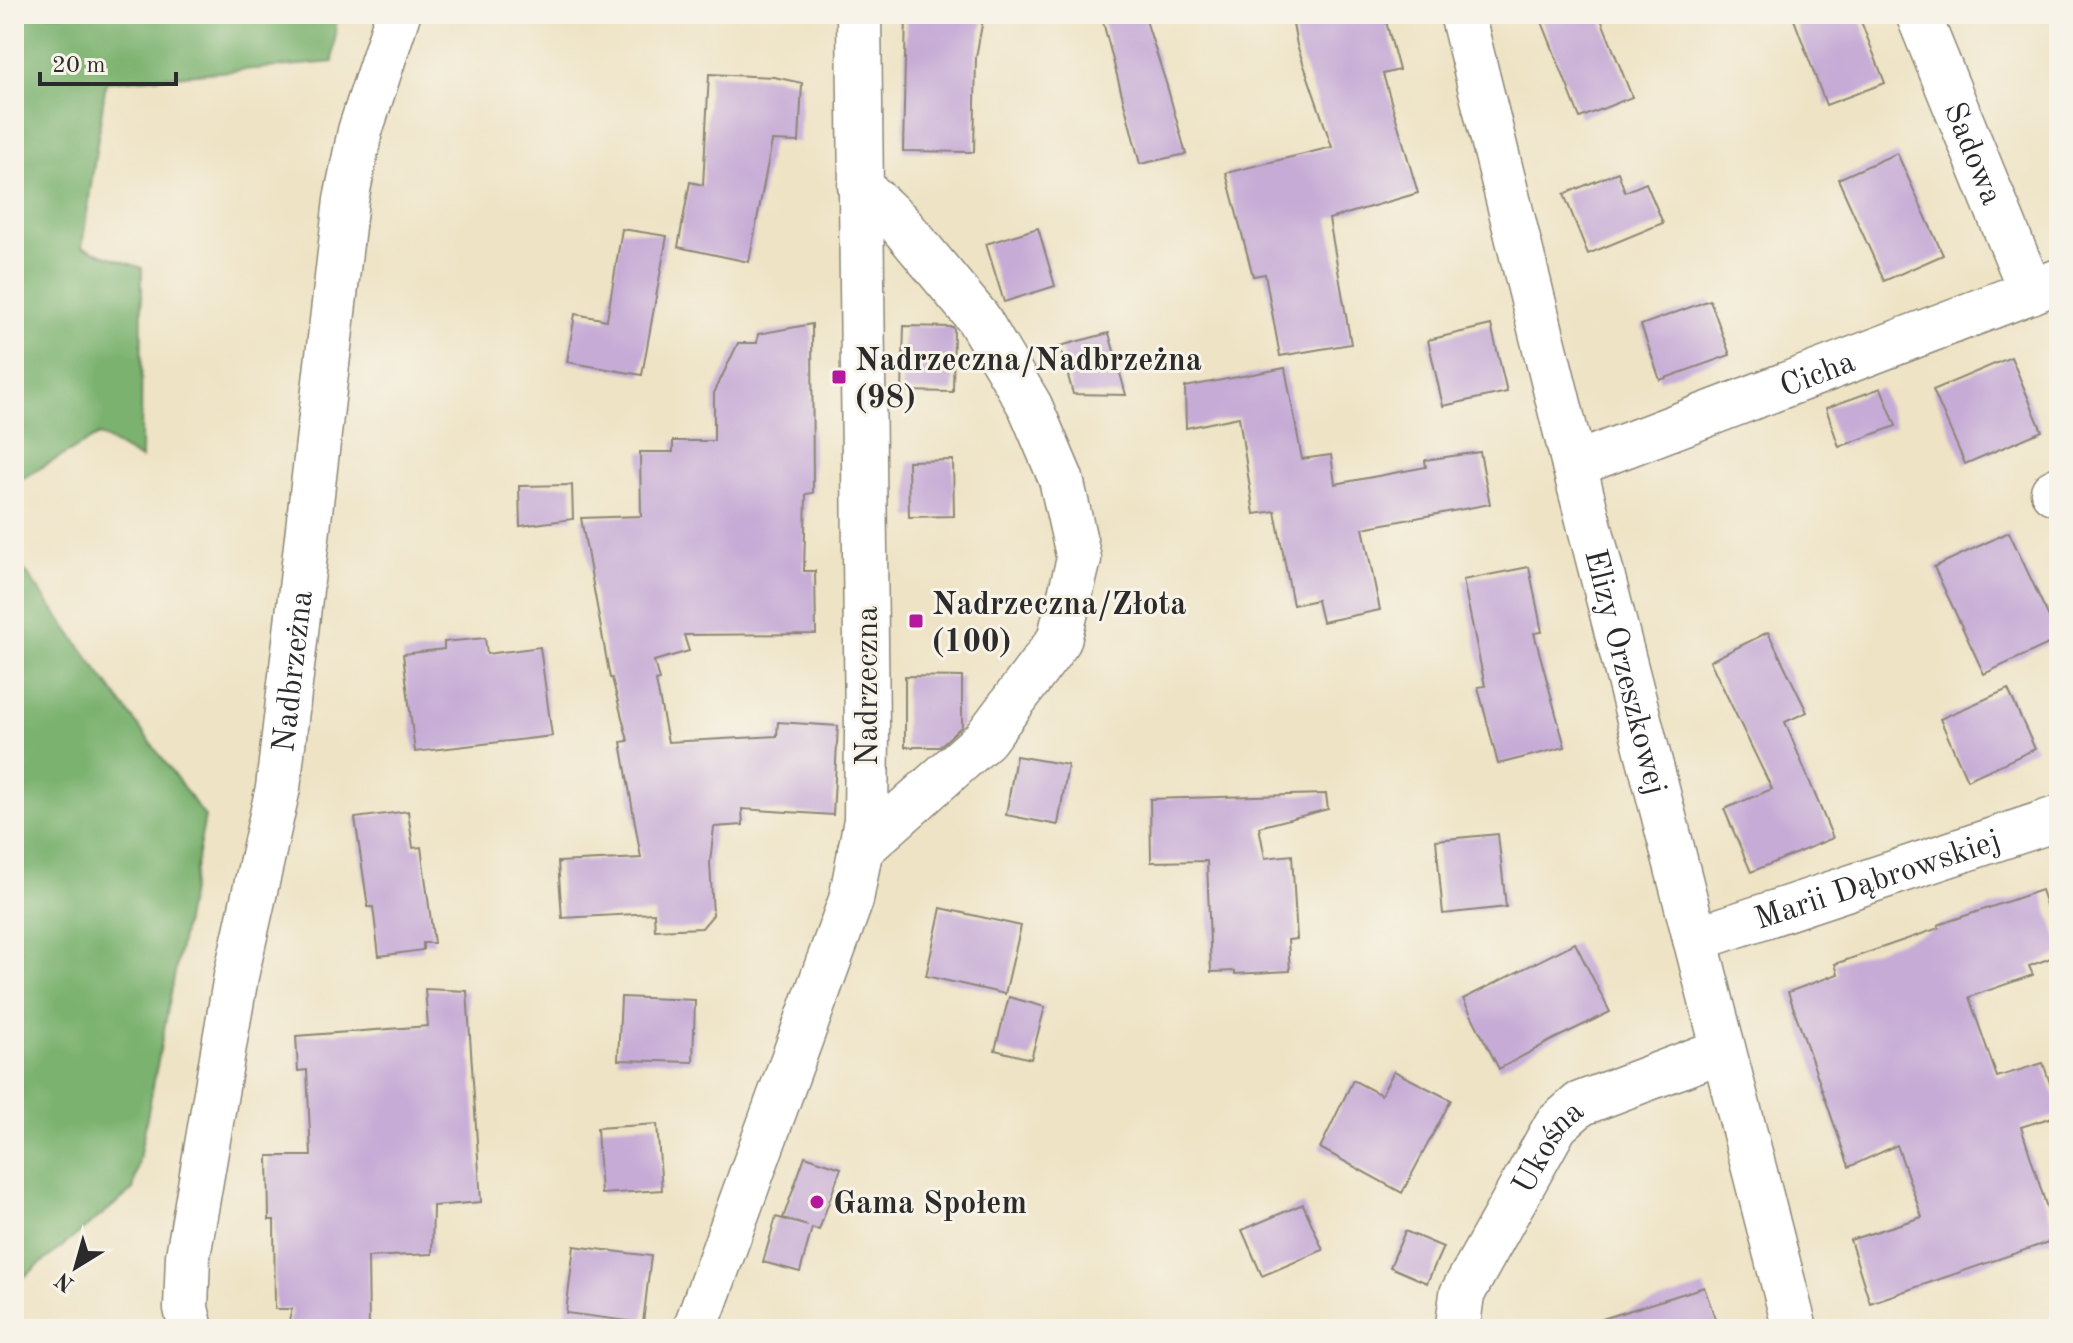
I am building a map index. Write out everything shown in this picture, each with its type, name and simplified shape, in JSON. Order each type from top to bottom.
[{"type":"street","name":"Nadbrzeżna","points":[[191,1329],[186,1308],[188,1256],[236,976],[278,788],[346,200],[360,131],[398,14]]},
{"type":"street","name":"Nadrzeczna","points":[[695,1329],[851,900],[866,820],[859,14]]},
{"type":"street","name":"Elizy Orzeszkowej","points":[[1462,14],[1795,1329]]},
{"type":"street","name":"Sadowa","points":[[1918,14],[2045,286]]},
{"type":"street","points":[[860,186],[899,223],[978,318],[1030,406],[1061,479],[1079,559],[1059,640],[985,739],[860,850]]},
{"type":"street","name":"Cicha","points":[[1574,465],[2045,286]]},
{"type":"street","name":"Marii Dąbrowskiej","points":[[1695,939],[2059,818]]},
{"type":"street","name":"Ukośna","points":[[1459,1329],[1462,1294],[1556,1125],[1580,1104],[1723,1050]]},
{"type":"green space","points":[[14,14],[337,14],[333,62],[106,82],[82,247],[142,268],[141,459],[99,435],[14,483]]},
{"type":"green space","points":[[14,556],[205,817],[133,1190],[14,1285]]},
{"type":"building","points":[[906,14],[984,14],[976,57],[974,152],[903,151]]},
{"type":"building","points":[[1101,14],[1144,14],[1186,154],[1140,164]]},
{"type":"building","points":[[1291,14],[1384,14],[1399,70],[1383,74],[1418,193],[1329,219],[1351,344],[1280,356],[1265,274],[1253,276],[1226,173],[1332,147],[1297,45]]},
{"type":"building","points":[[1539,14],[1599,14],[1632,97],[1580,118]]},
{"type":"building","points":[[1792,14],[1858,14],[1885,83],[1826,105]]},
{"type":"building","points":[[709,74],[774,77],[802,83],[799,142],[772,141],[749,262],[678,247],[690,182],[703,185]]},
{"type":"building","points":[[1897,153],[1943,255],[1884,281],[1838,179]]},
{"type":"building","points":[[1618,172],[1625,192],[1646,183],[1663,223],[1588,254],[1564,194]]},
{"type":"building","points":[[1038,228],[1055,286],[1004,302],[986,244]]},
{"type":"building","points":[[622,229],[667,236],[642,375],[567,362],[575,314],[607,320]]},
{"type":"building","points":[[1710,300],[1730,355],[1660,380],[1641,325]]},
{"type":"building","points":[[812,324],[813,493],[806,494],[804,571],[815,571],[816,634],[684,635],[689,651],[654,661],[668,742],[777,736],[778,722],[838,726],[833,815],[742,809],[743,825],[714,827],[710,863],[713,915],[702,928],[655,930],[654,913],[562,918],[558,862],[641,858],[621,742],[628,741],[610,678],[581,518],[641,516],[640,452],[673,452],[673,441],[714,441],[714,393],[738,343],[757,343],[758,334]]},
{"type":"building","points":[[1491,325],[1507,392],[1443,406],[1428,340]]},
{"type":"building","points":[[904,326],[953,327],[953,392],[902,391]]},
{"type":"building","points":[[1109,333],[1126,395],[1073,394],[1060,346]]},
{"type":"building","points":[[2011,357],[2042,431],[1965,464],[1933,390]]},
{"type":"building","points":[[1285,368],[1302,459],[1331,455],[1335,484],[1426,467],[1425,460],[1480,452],[1490,504],[1363,528],[1380,610],[1322,622],[1317,600],[1293,605],[1275,511],[1254,514],[1239,417],[1186,428],[1185,387]]},
{"type":"building","points":[[1881,388],[1896,426],[1839,447],[1826,408]]},
{"type":"building","points":[[953,460],[954,516],[909,517],[908,461]]},
{"type":"building","points":[[572,485],[573,519],[520,526],[519,486]]},
{"type":"building","points":[[2009,532],[2059,639],[1984,674],[1934,567]]},
{"type":"building","points":[[1529,567],[1542,632],[1534,633],[1565,747],[1498,764],[1478,687],[1485,686],[1463,580]]},
{"type":"building","points":[[1768,632],[1807,712],[1785,722],[1833,838],[1751,872],[1724,809],[1772,789],[1710,661]]},
{"type":"building","points":[[485,638],[487,654],[540,647],[552,736],[415,752],[403,654],[444,649],[444,642]]},
{"type":"building","points":[[905,676],[962,677],[962,726],[939,747],[905,747]]},
{"type":"building","points":[[2008,689],[2035,749],[1967,780],[1940,719]]},
{"type":"building","points":[[1016,756],[1068,765],[1058,825],[1006,815]]},
{"type":"building","points":[[1326,794],[1328,809],[1259,827],[1265,858],[1292,855],[1297,939],[1288,940],[1290,971],[1211,972],[1207,861],[1151,862],[1150,799]]},
{"type":"building","points":[[408,811],[413,848],[421,847],[434,943],[423,943],[423,950],[379,956],[373,907],[368,907],[355,818]]},
{"type":"building","points":[[1498,834],[1506,907],[1443,914],[1436,840]]},
{"type":"building","points":[[2041,890],[2059,943],[2059,955],[2029,966],[2033,975],[1969,997],[1997,1077],[2043,1063],[2059,1115],[2021,1127],[2057,1239],[1870,1303],[1850,1240],[1922,1217],[1897,1145],[1849,1167],[1788,992],[1838,974],[1835,964]]},
{"type":"building","points":[[941,908],[1021,926],[1005,994],[926,976]]},
{"type":"building","points":[[1575,943],[1610,1012],[1499,1069],[1463,999]]},
{"type":"building","points":[[425,989],[467,991],[481,1202],[433,1206],[432,1254],[368,1257],[369,1329],[287,1329],[292,1309],[275,1309],[274,1220],[269,1220],[268,1156],[311,1156],[307,1070],[298,1071],[296,1036],[428,1026]]},
{"type":"building","points":[[621,997],[695,1000],[693,1062],[618,1060]]},
{"type":"building","points":[[1009,997],[1045,1007],[1031,1059],[995,1050]]},
{"type":"building","points":[[1394,1071],[1451,1100],[1402,1193],[1320,1148],[1353,1080],[1381,1095]]},
{"type":"building","points":[[657,1124],[662,1190],[601,1194],[597,1128]]},
{"type":"building","points":[[805,1156],[841,1168],[819,1230],[812,1228],[800,1272],[763,1262],[776,1217],[808,1226],[783,1218]]},
{"type":"building","points":[[1303,1204],[1323,1250],[1262,1276],[1242,1230]]},
{"type":"building","points":[[1405,1231],[1443,1247],[1427,1283],[1390,1267]]},
{"type":"building","points":[[574,1246],[651,1256],[643,1323],[566,1313]]},
{"type":"building","points":[[1704,1287],[1719,1329],[1598,1329],[1596,1321]]},
{"type":"place","name":"Nadrzeczna/Nadbrzeżna (98)","points":[[839,377]]},
{"type":"place","name":"Nadrzeczna/Złota (100)","points":[[916,621]]},
{"type":"place","name":"Gama Społem","points":[[817,1202]]}]
